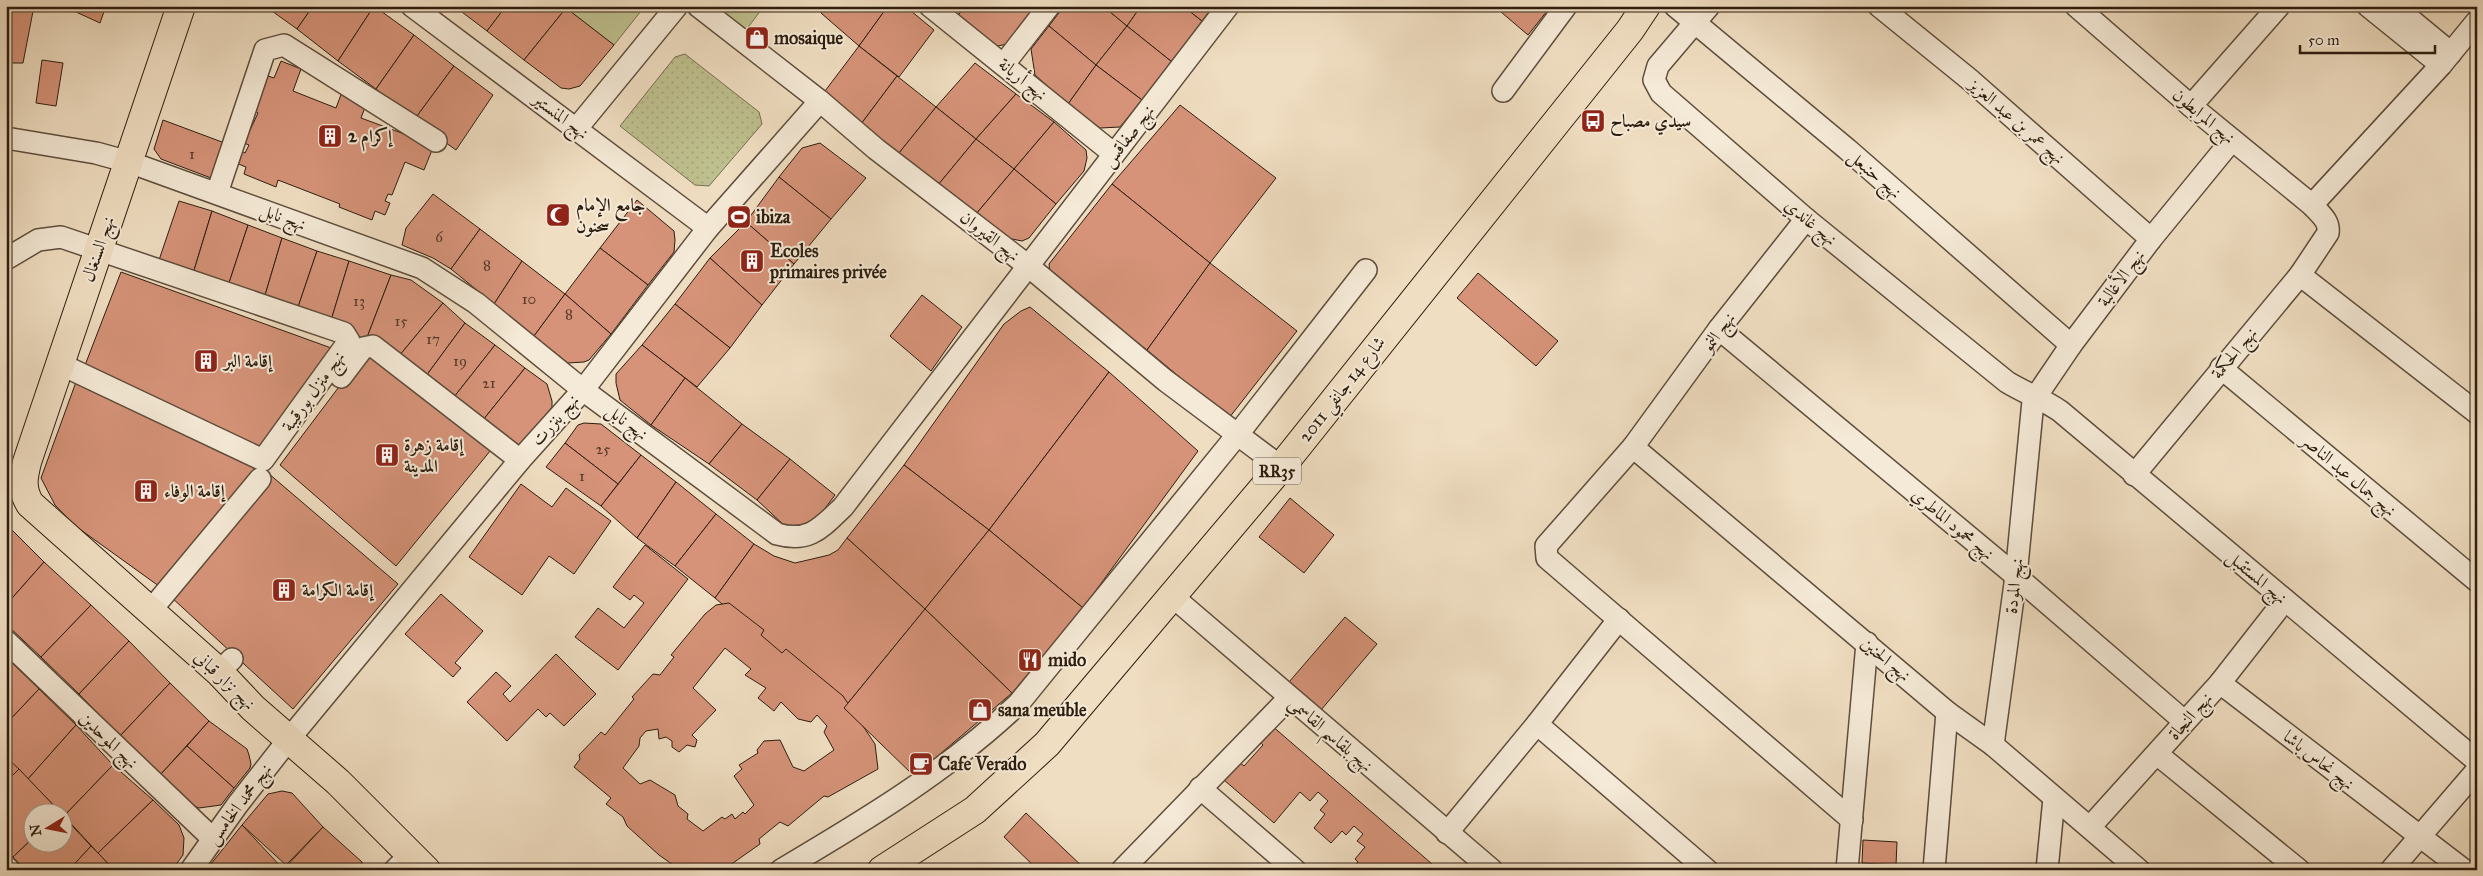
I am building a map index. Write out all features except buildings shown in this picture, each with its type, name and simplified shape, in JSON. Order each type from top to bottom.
[{"type":"main road","name":"نهج السنغال","points":[[18,483],[181,6]]},
{"type":"main road","name":"شارع 14 جانفي 2011","points":[[882,870],[976,810],[1047,744],[1218,539],[1281,467],[1630,30],[1646,6]]},
{"type":"main road","name":"شارع 14 جانفي 2011","points":[[1630,30],[1654,6]]},
{"type":"main road","name":"نهج نزار قباني","points":[[18,483],[30,504],[151,610],[225,665],[253,708],[338,782],[410,865]]},
{"type":"street","name":"نهج المنستير","points":[[412,6],[578,128],[708,228]]},
{"type":"street","points":[[578,128],[677,6]]},
{"type":"street","name":"نهج القيروان","points":[[698,6],[820,101],[876,149],[1027,265],[1166,381],[1281,467]]},
{"type":"street","name":"نهج أريانة","points":[[930,6],[1114,154]]},
{"type":"street","points":[[1004,64],[1048,6]]},
{"type":"street","name":"نهج صفاقس","points":[[1027,265],[1228,6]]},
{"type":"street","points":[[1503,91],[1566,6]]},
{"type":"street","name":"نهج حنبعل","points":[[1675,6],[1847,149],[2071,345]]},
{"type":"street","points":[[1696,23],[1709,6]]},
{"type":"street","name":"نهج عمر بن عبد العزيز","points":[[1879,6],[1969,79],[2151,239]]},
{"type":"street","name":"نهج المرابطون","points":[[2076,6],[2191,106],[2312,205],[2328,222],[2329,228]]},
{"type":"street","points":[[2191,106],[2278,6]]},
{"type":"street","points":[[2368,6],[2446,59]]},
{"type":"street","points":[[2394,6],[2446,59]]},
{"type":"street","points":[[2312,205],[2446,59],[2477,21]]},
{"type":"street","name":"نهج غاندي","points":[[1696,23],[1658,66],[1654,74],[1656,86],[1806,219],[2007,382],[2022,392],[2035,396]]},
{"type":"street","points":[[217,193],[265,50],[284,45],[436,141]]},
{"type":"street","name":"نهج بنزرت","points":[[289,739],[520,460],[583,390],[708,228],[820,101]]},
{"type":"street","name":"نهج نابل","points":[[6,138],[96,153],[129,162],[422,268],[476,303],[583,390],[778,534],[799,538],[821,528],[843,507],[1027,265]]},
{"type":"street","name":"نهج الأغالبة","points":[[2030,426],[2031,408],[2035,396],[2071,345],[2151,239],[2232,140]]},
{"type":"street","name":"نهج النمو","points":[[1619,619],[1546,558],[1546,546],[1634,448],[1719,329],[1806,219]]},
{"type":"street","name":"نهج الحكمة","points":[[2134,475],[2220,368],[2300,275],[2328,233],[2329,228]]},
{"type":"street","name":"نهج منزل بورقيبة","points":[[6,258],[38,240],[61,237],[344,333],[349,341],[263,460],[60,364]]},
{"type":"street","points":[[781,870],[841,834],[984,736],[1019,703],[1238,434],[1366,270]]},
{"type":"street","points":[[2300,275],[2477,413]]},
{"type":"street","name":"نهج محمود الماطري","points":[[1719,329],[2016,576],[2184,721]]},
{"type":"street","points":[[286,452],[356,355],[364,348],[373,346],[520,460]]},
{"type":"street","name":"نهج جمال عبد الناصر","points":[[2220,368],[2477,581]]},
{"type":"street","name":"نهج المستقبل","points":[[2035,396],[2060,411],[2477,761]]},
{"type":"street","name":"نهج المودة","points":[[1993,745],[2016,576],[2030,426]]},
{"type":"street","name":"نهج الحنين","points":[[1634,448],[1948,712],[1993,745],[2139,870]]},
{"type":"street","points":[[151,610],[260,478]]},
{"type":"street","name":"نهج بلقاسم القاسمي","points":[[1172,596],[1489,869]]},
{"type":"street","name":"نهج النجاة","points":[[2090,827],[2220,683],[2284,600]]},
{"type":"street","points":[[1447,833],[1537,724],[1619,619],[1852,820]]},
{"type":"street","name":"نهج الموحدين","points":[[6,641],[212,838]]},
{"type":"street","points":[[1847,870],[1867,643]]},
{"type":"street","name":"نهج نحاس باشا","points":[[2220,683],[2464,870]]},
{"type":"street","points":[[1122,870],[1289,698]]},
{"type":"street","points":[[1934,870],[1948,712]]},
{"type":"street","points":[[1537,724],[1707,870]]},
{"type":"street","name":"نهج محمد الخامس","points":[[191,870],[212,838],[289,739]]},
{"type":"street","points":[[2157,754],[2299,870]]},
{"type":"street","points":[[2391,870],[2477,770]]},
{"type":"street","points":[[1200,788],[1294,870]]},
{"type":"street","points":[[2047,870],[2054,798]]},
{"type":"street","points":[[6,867],[10,870]]},
{"type":"green space","points":[[567,6],[645,6],[614,45],[566,8]]},
{"type":"green space","points":[[708,6],[764,6],[743,34]]},
{"type":"green space","points":[[685,54],[759,112],[762,124],[709,186],[695,185],[620,126],[675,57]]},
{"type":"place","name":"mosaique","points":[[757,38]]},
{"type":"place","name":"سيدي مصباح","points":[[1593,121]]},
{"type":"place","name":"إكرام 2","points":[[330,136]]},
{"type":"place","name":"جامع الإمام سحنون","points":[[558,215]]},
{"type":"place","name":"ibiza","points":[[739,217]]},
{"type":"place","name":"Ecoles primaires privée","points":[[752,261]]},
{"type":"place","name":"إقامة البر","points":[[206,361]]},
{"type":"place","name":"إقامة زهرة المدينة","points":[[387,455]]},
{"type":"place","name":"إقامة الوفاء","points":[[146,491]]},
{"type":"place","name":"إقامة الكرامة","points":[[284,590]]},
{"type":"place","name":"mido","points":[[1030,660]]},
{"type":"place","name":"sana meuble","points":[[980,710]]},
{"type":"place","name":"Cafe Verado","points":[[921,764]]}]
